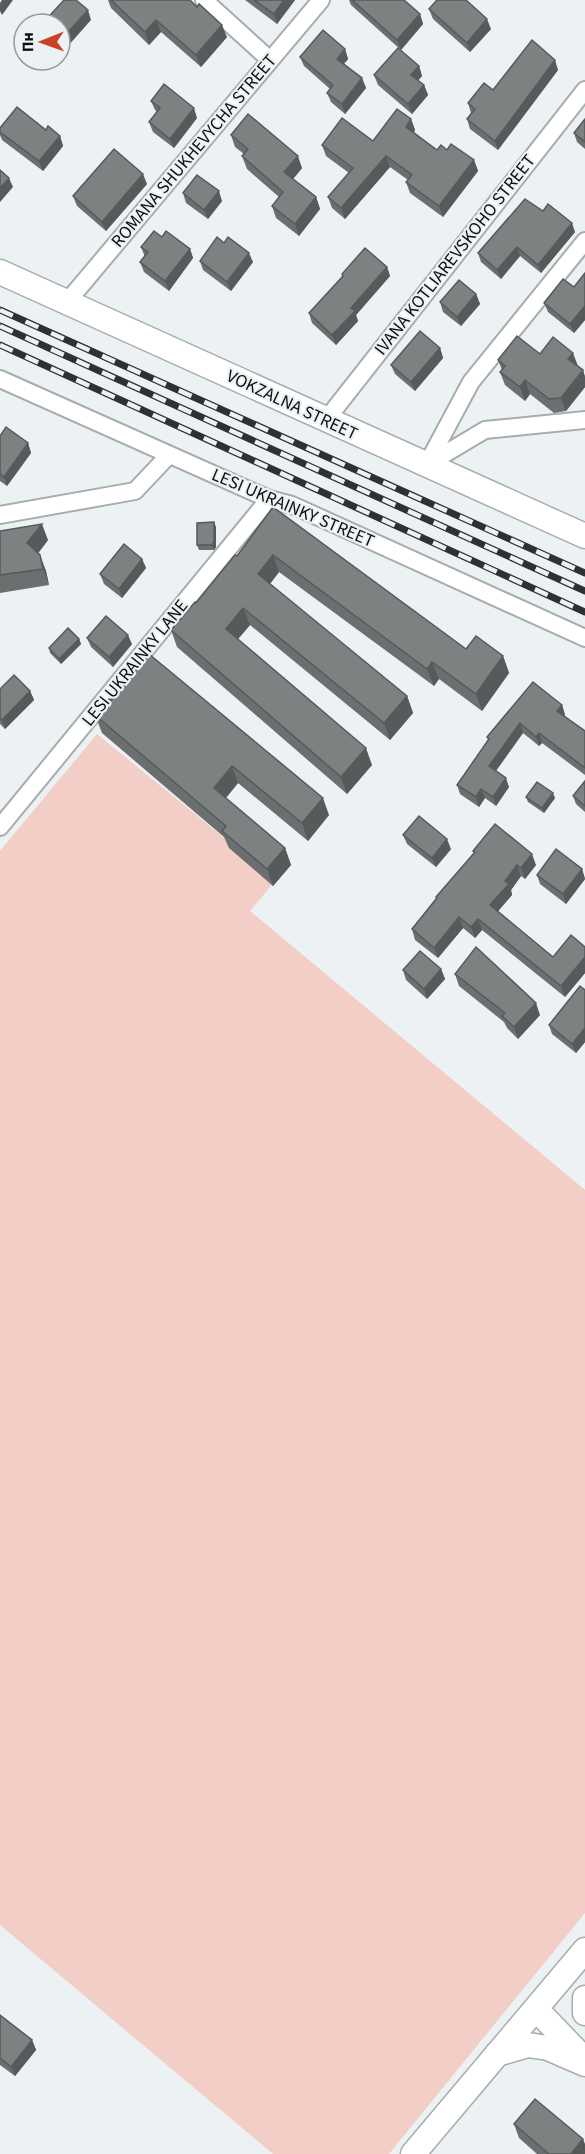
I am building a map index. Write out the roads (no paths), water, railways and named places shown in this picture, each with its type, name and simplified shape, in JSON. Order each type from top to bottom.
[{"type":"street","points":[[204,0],[270,60]]},
{"type":"street","name":"ROMANA SHUKHEVYCHA STREET","points":[[67,302],[321,0]]},
{"type":"street","name":"IVANA KOTLIAREVSKOHO STREET","points":[[326,420],[585,90]]},
{"type":"street","points":[[426,466],[471,382],[585,241]]},
{"type":"street","name":"VOKZALNA STREET","points":[[0,272],[585,536]]},
{"type":"street","name":"LESI UKRAINKY STREET","points":[[0,379],[270,499],[292,505],[585,638]]},
{"type":"street","points":[[426,466],[484,430],[585,420]]},
{"type":"street","points":[[0,515],[135,491],[169,455]]},
{"type":"street","name":"LESI UKRAINKY LANE","points":[[0,827],[270,499]]},
{"type":"street","points":[[413,2154],[585,1950]]},
{"type":"street","points":[[585,1998],[585,2013]]},
{"type":"street","points":[[536,2009],[585,2062]]},
{"type":"street","points":[[497,2054],[528,2045],[548,2048],[585,2062]]},
{"type":"railway","points":[[0,310],[585,573]]},
{"type":"railway","points":[[0,326],[585,591]]},
{"type":"railway","points":[[0,345],[585,612]]}]
